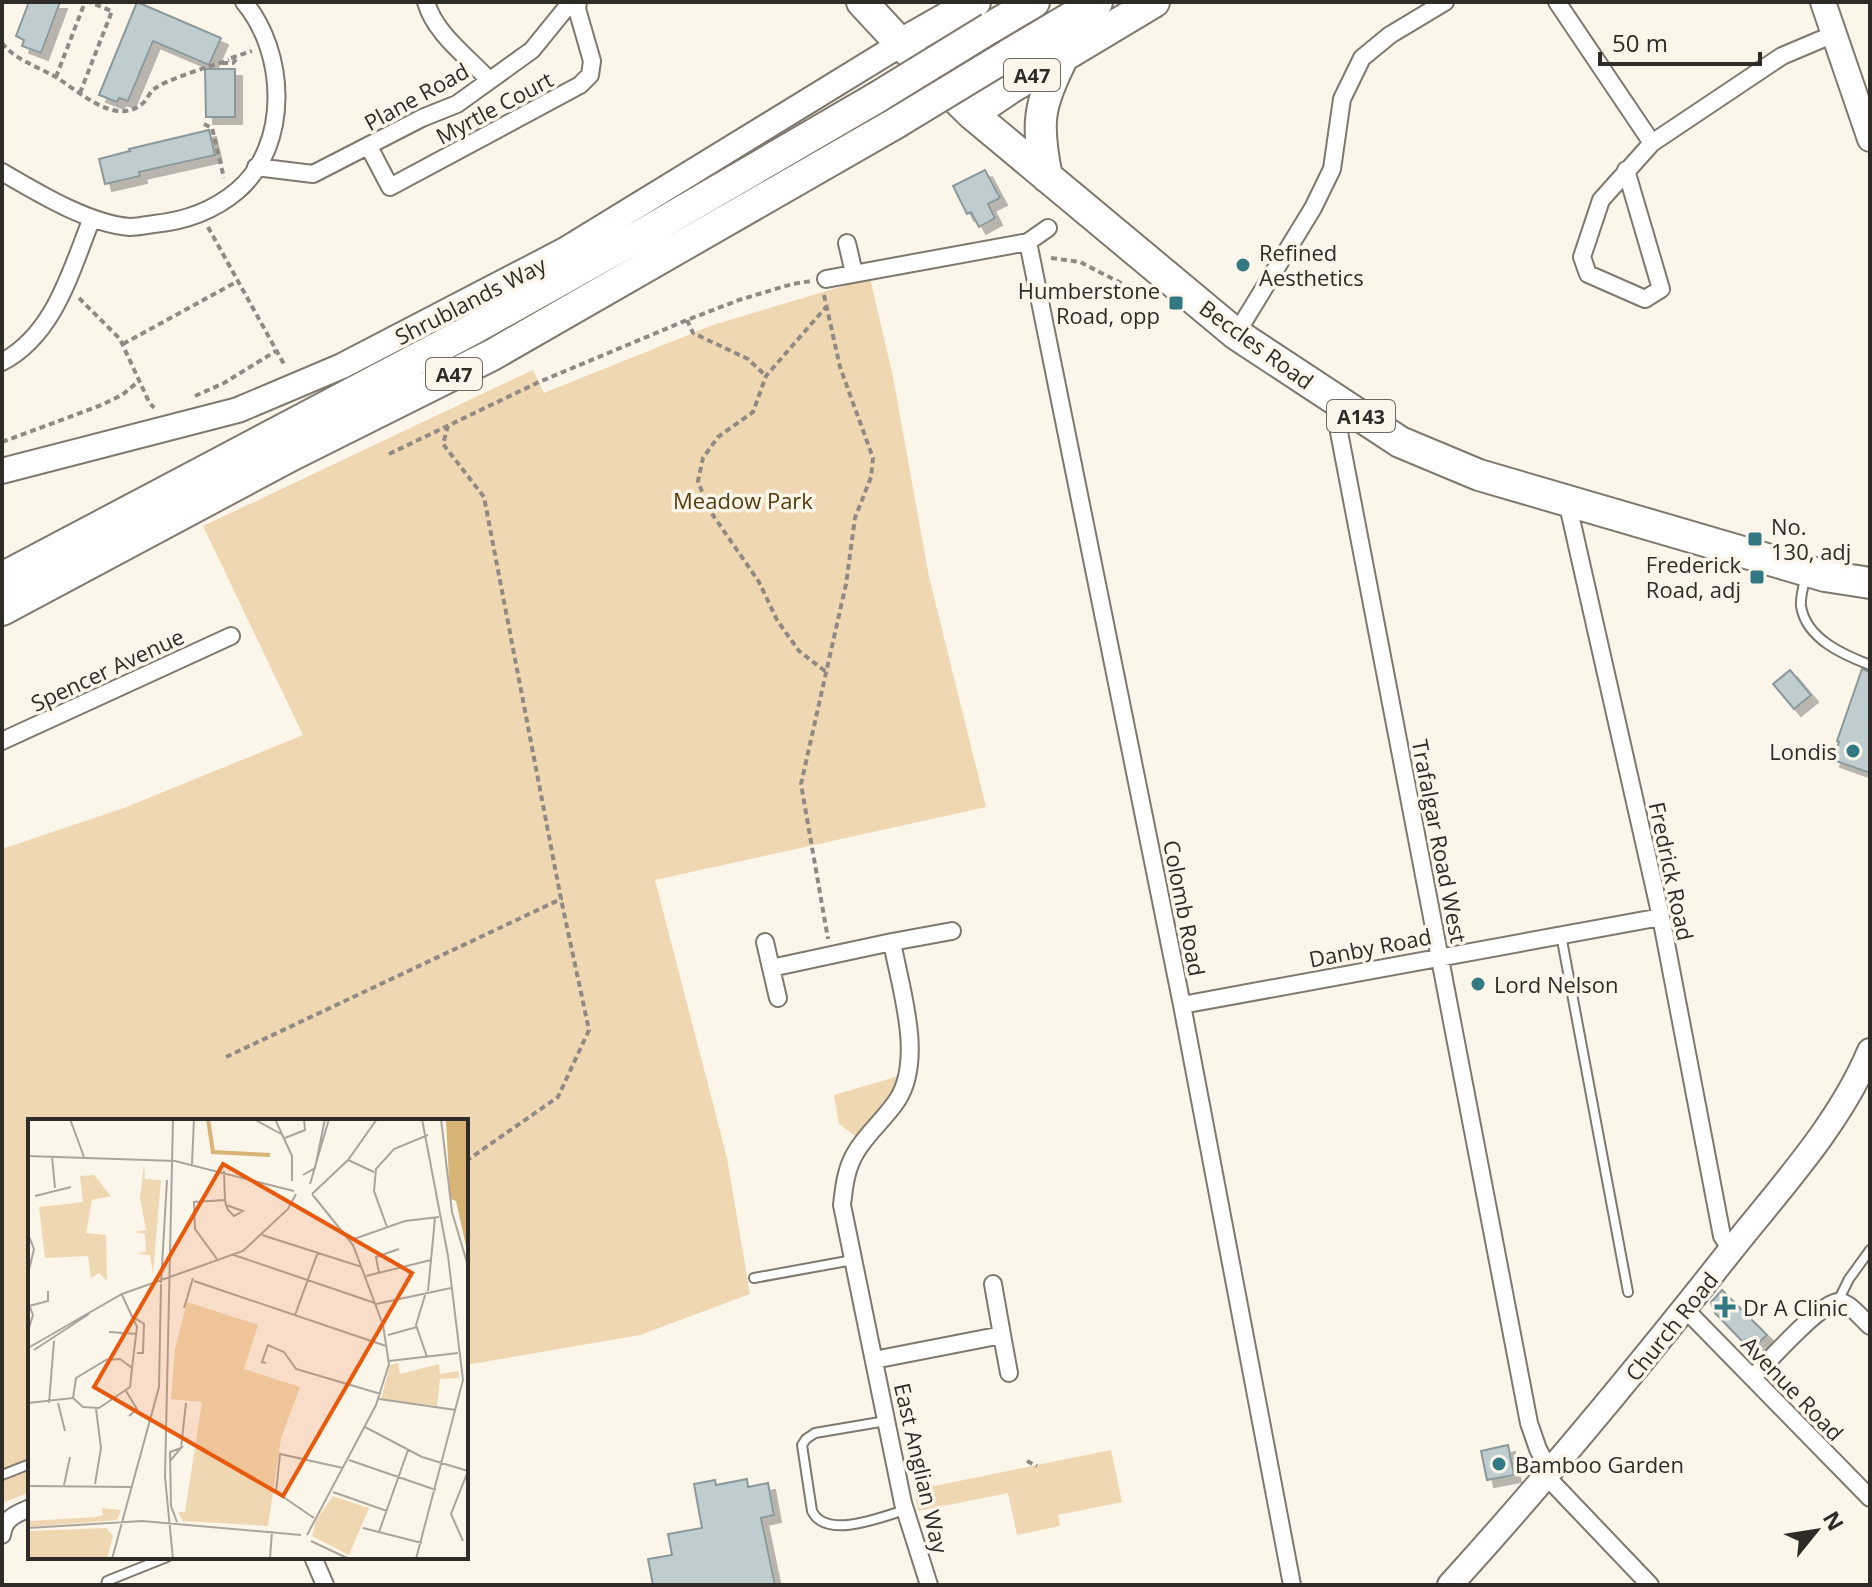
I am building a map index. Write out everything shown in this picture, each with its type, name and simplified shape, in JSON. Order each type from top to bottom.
[{"type":"highway","name":"Beccles Road","points":[[862,2],[972,114],[1236,334],[1400,442],[1479,475],[1816,573],[1870,583]]},
{"type":"highway","name":"A47","points":[[901,44],[983,15],[1034,2]]},
{"type":"highway","name":"A47","points":[[2,610],[292,455],[492,355],[896,123],[1097,2]]},
{"type":"highway","name":"A47","points":[[972,114],[1154,2]]},
{"type":"highway","name":"A47","points":[[2,578],[475,328],[641,235],[876,98],[983,15]]},
{"type":"highway","name":"A47","points":[[1047,177],[1039,139],[1040,116],[1046,91],[1063,57]]},
{"type":"highway","name":"Beccles Road","points":[[1816,573],[1870,597]]},
{"type":"street","points":[[2,172],[92,218],[130,227],[175,222],[203,213],[239,190],[269,142],[278,91],[274,63],[265,38],[254,14],[244,2]]},
{"type":"street","points":[[426,2],[446,36],[489,80]]},
{"type":"street","name":"Plane Road","points":[[256,167],[313,174],[422,118],[457,104],[532,50],[571,2]]},
{"type":"street","name":"Myrtle Court","points":[[369,147],[390,187],[580,85],[590,75],[592,61],[577,9],[578,2]]},
{"type":"street","points":[[1236,334],[1313,208],[1332,169],[1342,99],[1362,58],[1390,35],[1445,2]]},
{"type":"street","points":[[1557,2],[1652,143]]},
{"type":"street","points":[[1823,2],[1870,139]]},
{"type":"street","points":[[1626,170],[1661,289],[1645,299],[1588,274],[1582,257],[1601,200],[1626,170],[1652,143],[1765,66],[1834,34]]},
{"type":"street","name":"Shrublands Way","points":[[2,471],[238,410],[342,366],[565,250],[901,44]]},
{"type":"street","points":[[2,362],[16,354],[49,320],[92,218]]},
{"type":"street","points":[[826,279],[1028,242],[1048,228]]},
{"type":"street","name":"Colomb Road","points":[[1028,242],[1182,1005],[1292,1585]]},
{"type":"street","points":[[847,243],[854,273]]},
{"type":"street","name":"Trafalgar Road West","points":[[1340,403],[1339,432],[1529,1423],[1548,1474],[1650,1585]]},
{"type":"street","name":"Fredrick Road","points":[[1567,501],[1661,917],[1722,1236],[1731,1250]]},
{"type":"street","name":"Spencer Avenue","points":[[2,741],[231,636]]},
{"type":"street","name":"Danby Road","points":[[1182,1005],[1661,917]]},
{"type":"street","points":[[771,968],[952,931]]},
{"type":"street","points":[[765,942],[778,998]]},
{"type":"street","name":"East Anglian Way","points":[[892,942],[911,1045],[908,1070],[899,1097],[855,1153],[845,1177],[842,1205],[905,1510],[929,1585]]},
{"type":"street","name":"Church Road","points":[[1450,1585],[1548,1474],[1685,1309],[1864,1084],[1870,1051]]},
{"type":"street","points":[[993,1284],[1009,1373]]},
{"type":"street","points":[[1753,1377],[1817,1313],[1838,1301],[1870,1326]]},
{"type":"street","name":"Avenue Road","points":[[1685,1309],[1870,1498]]},
{"type":"street","name":"East Anglian Way","points":[[874,1360],[1002,1335]]},
{"type":"street","points":[[2,1535],[3,1527],[11,1516],[28,1509]]},
{"type":"street","points":[[314,1559],[325,1585]]},
{"type":"lane","points":[[1816,573],[1801,606],[1818,638],[1849,657],[1870,665]]},
{"type":"lane","points":[[1561,934],[1628,1292]]},
{"type":"lane","points":[[1838,1301],[1870,1250]]},
{"type":"lane","points":[[754,1278],[853,1260]]},
{"type":"lane","points":[[886,1421],[815,1433],[806,1439],[802,1445],[812,1511],[817,1521],[825,1525],[859,1524],[905,1510]]},
{"type":"lane","points":[[2,1475],[28,1465]]},
{"type":"lane","points":[[106,1585],[107,1581],[162,1559]]},
{"type":"path","points":[[56,77],[87,2],[112,11],[80,93]]},
{"type":"path","points":[[2,43],[8,51],[80,93],[112,109],[128,111],[141,104],[155,88],[229,60]]},
{"type":"path","points":[[220,63],[233,63],[238,55]]},
{"type":"path","points":[[204,124],[212,128],[224,178]]},
{"type":"path","points":[[187,400],[224,383],[276,351],[203,213]]},
{"type":"path","points":[[1033,262],[1055,256],[1080,262],[1158,302]]},
{"type":"path","points":[[389,454],[539,382],[687,320],[792,284],[826,279],[826,307],[840,367],[873,458],[871,477],[855,518],[846,584],[801,784],[830,954]]},
{"type":"path","points":[[123,344],[238,281]]},
{"type":"path","points":[[65,284],[123,344],[149,402],[162,411]]},
{"type":"path","points":[[825,671],[799,651],[777,620],[759,582],[708,508],[698,481],[703,458],[718,437],[753,412],[766,376],[826,307]]},
{"type":"path","points":[[687,320],[693,333],[748,359],[766,376]]},
{"type":"path","points":[[2,442],[99,406],[122,395],[139,381]]},
{"type":"path","points":[[448,426],[443,444],[484,497],[589,1030],[558,1097],[468,1160]]},
{"type":"path","points":[[226,1057],[561,899]]},
{"type":"path","points":[[1027,1461],[1037,1466]]},
{"type":"green space","name":"Meadow Park","points":[[870,278],[893,377],[929,577],[986,807],[655,880],[727,1158],[750,1294],[640,1335],[468,1365],[468,1119],[28,1119],[28,1493],[2,1503],[2,849],[124,808],[303,735],[203,526],[533,370],[544,393],[713,325]]},
{"type":"green space","points":[[899,1076],[894,1093],[858,1138],[839,1124],[834,1095]]},
{"type":"green space","points":[[1111,1450],[1122,1502],[1058,1515],[1060,1526],[1017,1535],[1008,1493],[918,1511],[914,1490]]},
{"type":"building","points":[[29,2],[60,2],[41,53],[22,46],[24,40],[16,36]]},
{"type":"building","points":[[137,2],[221,38],[209,65],[153,41],[128,101],[119,98],[117,102],[99,95]]},
{"type":"building","points":[[205,69],[235,69],[235,117],[206,117]]},
{"type":"building","points":[[209,130],[215,155],[139,172],[140,176],[105,184],[99,159]]},
{"type":"building","points":[[985,170],[1000,198],[988,204],[995,218],[979,227],[971,212],[967,214],[953,186]]},
{"type":"building","points":[[1862,669],[1870,672],[1870,773],[1833,760]]},
{"type":"building","points":[[1790,670],[1811,695],[1794,709],[1773,684]]},
{"type":"building","points":[[1722,1290],[1767,1335],[1753,1348],[1714,1312],[1711,1302]]},
{"type":"building","points":[[1508,1445],[1514,1475],[1487,1480],[1481,1451]]},
{"type":"building","points":[[747,1479],[748,1487],[768,1483],[774,1515],[761,1518],[775,1585],[653,1585],[648,1559],[672,1555],[668,1534],[702,1528],[694,1484],[715,1480],[716,1485]]},
{"type":"place","name":"Refined Aesthetics","points":[[1243,265]]},
{"type":"place","name":"Humberstone Road, opp","points":[[1176,303]]},
{"type":"place","name":"No. 130, adj","points":[[1755,539]]},
{"type":"place","name":"Frederick Road, adj","points":[[1757,577]]},
{"type":"place","name":"Londis","points":[[1853,751]]},
{"type":"place","name":"Lord Nelson","points":[[1478,984]]},
{"type":"place","name":"Dr A Clinic","points":[[1725,1307]]},
{"type":"place","name":"Bamboo Garden","points":[[1499,1464]]}]
